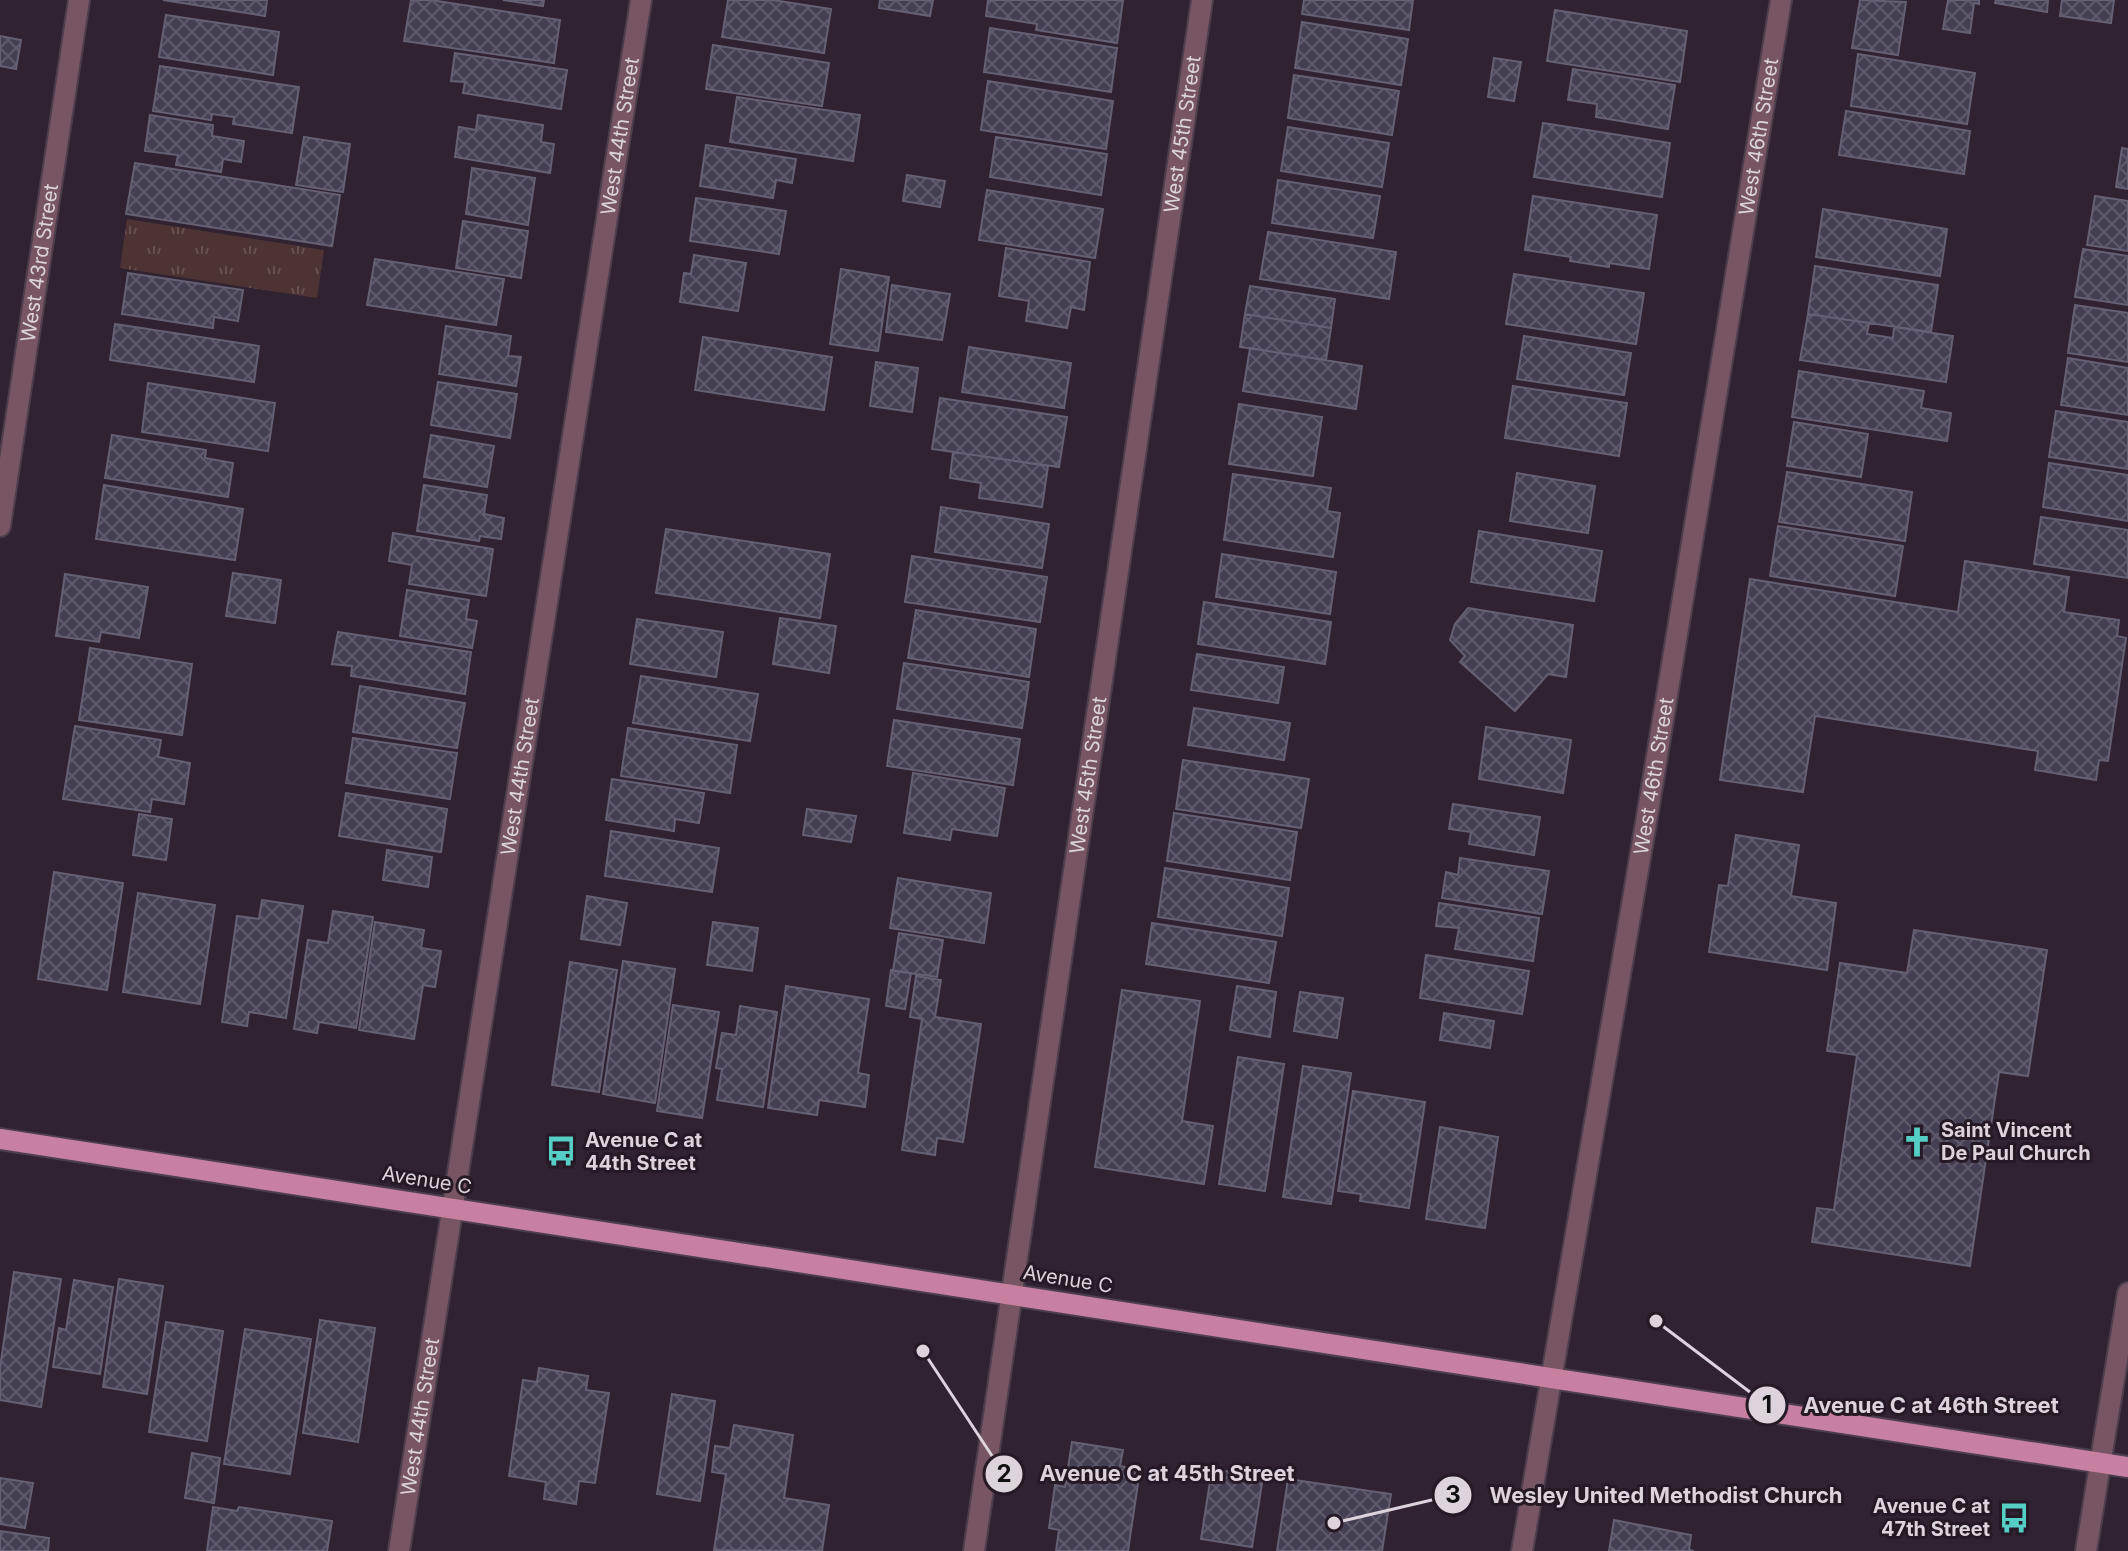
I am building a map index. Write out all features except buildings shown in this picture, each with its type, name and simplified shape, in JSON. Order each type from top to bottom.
[{"type":"main road","name":"Avenue C","points":[[0,1139],[2128,1467]]},
{"type":"street","name":"West 43rd Street","points":[[0,526],[79,0]]},
{"type":"street","name":"West 44th Street","points":[[399,1551],[641,0]]},
{"type":"street","name":"West 45th Street","points":[[974,1551],[1202,0]]},
{"type":"street","name":"West 46th Street","points":[[1522,1551],[1781,0]]},
{"type":"street","points":[[2086,1551],[2128,1293]]},
{"type":"green space","points":[[127,219],[324,250],[317,298],[120,268]]},
{"type":"place","name":"Saint Vincent De Paul Church","points":[[1917,1142]]},
{"type":"place","name":"Avenue C at 44th Street","points":[[561,1151]]},
{"type":"place","name":"Avenue C at 46th Street","points":[[1656,1321]]},
{"type":"place","name":"Avenue C at 45th Street","points":[[923,1351]]},
{"type":"place","name":"Avenue C at 47th Street","points":[[2014,1518]]},
{"type":"place","name":"Wesley United Methodist Church","points":[[1334,1523]]}]
